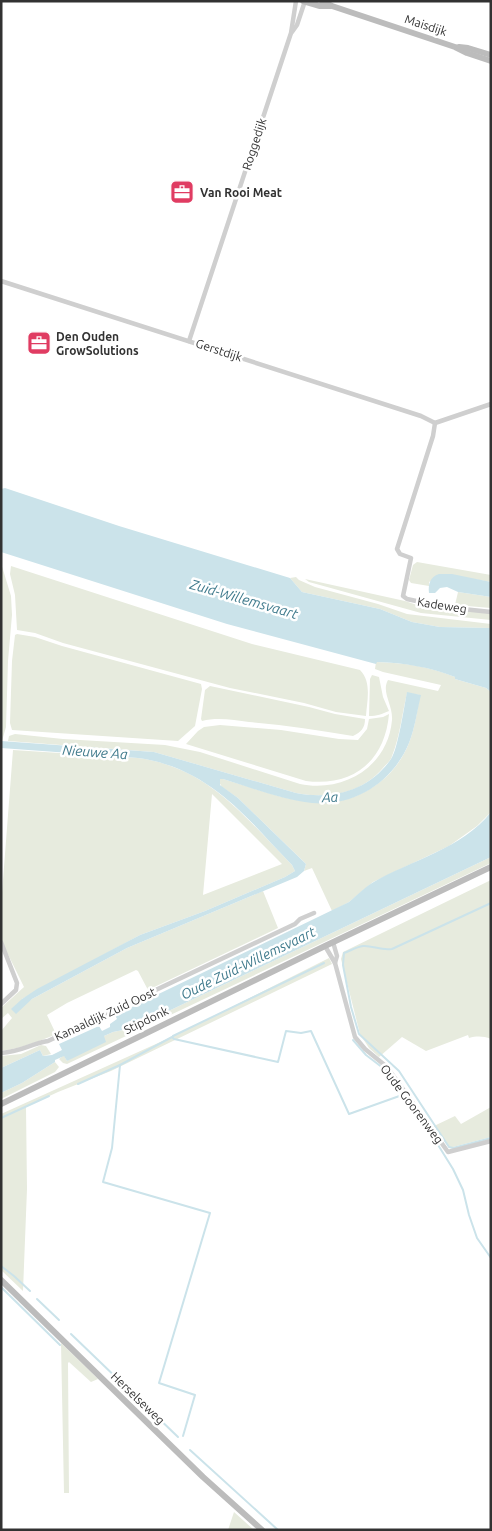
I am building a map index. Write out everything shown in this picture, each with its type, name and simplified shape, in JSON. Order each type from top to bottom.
[{"type":"street","name":"Roggedijk","points":[[291,33],[291,21],[296,1]]},
{"type":"street","name":"Maisdijk","points":[[322,1],[491,61]]},
{"type":"street","name":"Roggedijk","points":[[190,341],[291,33],[296,25],[304,2]]},
{"type":"street","name":"Maisdijk","points":[[304,2],[320,6],[332,6]]},
{"type":"street","name":"Maisdijk","points":[[455,47],[468,48],[491,55]]},
{"type":"street","name":"Gerstdijk","points":[[1,281],[421,416],[435,423]]},
{"type":"street","points":[[435,423],[491,404]]},
{"type":"street","name":"Kadeweg","points":[[435,423],[433,436],[396,549],[400,554],[411,558],[403,596],[407,599],[444,607],[491,612]]},
{"type":"street","name":"Stipdonk","points":[[1,1104],[491,867]]},
{"type":"street","name":"Kanaaldijk Zuid Oost","points":[[1,1053],[18,1052],[40,1042],[48,1041],[314,913]]},
{"type":"street","points":[[1,942],[18,983],[16,990],[1,1004]]},
{"type":"street","name":"Oude Goorenweg","points":[[333,942],[336,956],[335,963]]},
{"type":"street","name":"Oude Goorenweg","points":[[325,946],[335,963],[355,1037],[365,1049],[387,1067],[448,1152],[491,1141]]},
{"type":"street","name":"Herselseweg","points":[[1,1280],[203,1477],[262,1530]]},
{"type":"shaded area","points":[[417,562],[491,575],[491,582],[443,574],[429,582],[429,586],[411,583],[409,580],[413,565]]},
{"type":"shaded area","points":[[1,563],[11,596],[12,615],[8,661],[6,727],[2,741]]},
{"type":"shaded area","points":[[11,566],[252,644],[360,670],[364,675],[367,686],[366,716],[336,712],[304,703],[230,688],[63,643],[35,633],[17,630],[15,595],[10,574]]},
{"type":"shaded area","points":[[296,577],[315,587],[407,614],[491,624],[491,628],[440,627],[412,622],[380,609],[302,592],[290,578]]},
{"type":"shaded area","points":[[305,579],[420,606],[491,613],[491,620],[421,613],[309,582]]},
{"type":"shaded area","points":[[458,592],[491,597],[491,608],[455,605]]},
{"type":"shaded area","points":[[15,635],[35,637],[201,684],[202,689],[195,726],[178,741],[12,730],[10,723],[12,661]]},
{"type":"shaded area","points":[[376,662],[407,664],[435,670],[455,677],[455,679],[486,688],[491,692],[491,812],[477,826],[449,846],[373,882],[349,902],[332,911],[312,868],[304,871],[306,864],[238,798],[222,787],[219,782],[220,779],[299,800],[337,801],[355,796],[379,783],[399,762],[411,737],[420,695],[407,693],[397,741],[388,762],[365,784],[332,795],[296,793],[154,752],[8,741],[9,736],[15,734],[165,745],[200,752],[300,784],[316,786],[332,784],[347,780],[361,773],[382,751],[389,737],[392,720],[386,694],[388,680],[438,691],[441,685],[383,672],[375,669]]},
{"type":"shaded area","points":[[372,675],[379,677],[383,697],[389,711],[369,716],[370,679]]},
{"type":"shaded area","points":[[210,686],[365,719],[364,725],[353,736],[231,720],[214,719],[202,721],[205,690]]},
{"type":"shaded area","points":[[389,714],[381,745],[373,757],[364,767],[352,775],[338,780],[323,782],[306,781],[186,744],[204,727],[220,725],[281,730],[358,740],[367,729],[369,719]]},
{"type":"shaded area","points":[[13,750],[138,758],[159,762],[178,769],[212,788],[242,813],[292,865],[295,871],[205,911],[140,935],[22,999],[25,1004],[127,948],[263,891],[278,928],[148,990],[136,970],[67,1003],[47,1015],[56,1034],[28,1045],[6,1050],[1,1050],[1,1031],[12,1018],[8,1013],[1,1019],[1,1008],[24,987],[1,940],[1,906]],"holes":[[[212,794],[282,864],[203,895]]]},
{"type":"shaded area","points":[[491,857],[491,863],[67,1064],[59,1059],[64,1055],[67,1061],[104,1036],[133,1028]]},
{"type":"shaded area","points":[[491,880],[491,1039],[485,1037],[469,1038],[468,1035],[426,1051],[402,1037],[379,1057],[369,1048],[360,1034],[341,959],[343,952]]},
{"type":"shaded area","points":[[329,958],[332,964],[111,1071],[26,1107],[27,1189],[23,1291],[1,1270],[1,1114],[178,1034]]},
{"type":"shaded area","points":[[41,1045],[46,1046],[51,1054],[43,1056],[40,1050],[1,1068],[1,1056],[21,1054]]},
{"type":"shaded area","points":[[55,1062],[59,1067],[55,1072],[1,1099],[1,1093],[22,1083]]},
{"type":"shaded area","points":[[491,1107],[491,1137],[449,1148],[434,1126],[455,1116],[461,1124]]},
{"type":"shaded area","points":[[61,1343],[98,1379],[91,1382],[68,1363],[69,1493],[64,1493]]},
{"type":"shaded area","points":[[234,1512],[254,1530],[228,1530]]},
{"type":"water","name":"Zuid-Willemsvaart","points":[[5,488],[119,526],[290,578],[302,592],[380,609],[412,622],[440,627],[491,628],[491,692],[486,688],[426,668],[377,662],[376,664],[227,624],[1,552],[1,489]]},
{"type":"water","points":[[439,574],[452,574],[491,582],[491,597],[458,592],[447,587],[440,588],[435,593],[429,593],[430,581]]},
{"type":"water","points":[[407,692],[421,695],[409,743],[393,769],[370,789],[357,796],[343,801],[312,803],[278,796],[220,779],[220,785],[238,798],[306,864],[304,871],[297,877],[127,948],[32,999],[16,1014],[11,1009],[37,989],[140,935],[205,911],[295,871],[292,865],[228,800],[196,777],[178,769],[159,762],[138,758],[1,748],[1,741],[154,752],[296,793],[310,795],[336,794],[361,786],[372,779],[391,759],[394,754]]},
{"type":"water","name":"Oude Zuid-Willemsvaart","points":[[491,812],[491,857],[133,1028],[104,1036],[106,1042],[67,1061],[64,1056],[55,1060],[55,1062],[22,1083],[1,1093],[1,1068],[40,1050],[43,1056],[52,1055],[62,1050],[59,1044],[99,1026],[102,1031],[110,1027],[110,1024],[117,1019],[115,1015],[349,902],[372,883],[451,845],[479,825]]},
{"type":"waterway","points":[[491,903],[392,949],[366,946],[355,948],[344,953],[343,965],[351,1007],[359,1034],[399,1071],[449,1147],[453,1148],[491,1138]]},
{"type":"waterway","points":[[173,1036],[324,963]]},
{"type":"waterway","points":[[78,1084],[120,1065],[172,1037],[278,1062],[286,1031],[301,1033],[311,1031],[349,1114],[405,1094]]},
{"type":"waterway","points":[[353,1040],[366,1055],[383,1068],[396,1084]]},
{"type":"waterway","points":[[120,1065],[112,1148],[103,1182],[210,1213],[159,1383],[195,1395],[183,1436]]},
{"type":"waterway","points":[[1,1118],[49,1096]]},
{"type":"waterway","points":[[420,1116],[453,1169],[463,1190],[477,1238],[491,1258]]},
{"type":"waterway","points":[[1,1266],[30,1291]]},
{"type":"waterway","points":[[1,1287],[60,1345]]},
{"type":"waterway","points":[[37,1299],[59,1320]]},
{"type":"waterway","points":[[71,1334],[178,1437]]},
{"type":"waterway","points":[[190,1450],[278,1530]]},
{"type":"place","name":"Van Rooi Meat","points":[[182,192]]},
{"type":"place","name":"Den Ouden GrowSolutions","points":[[39,343]]},
{"type":"water label","name":"Nieuwe Aa","points":[[95,752]]},
{"type":"water label","name":"Aa","points":[[330,797]]}]
